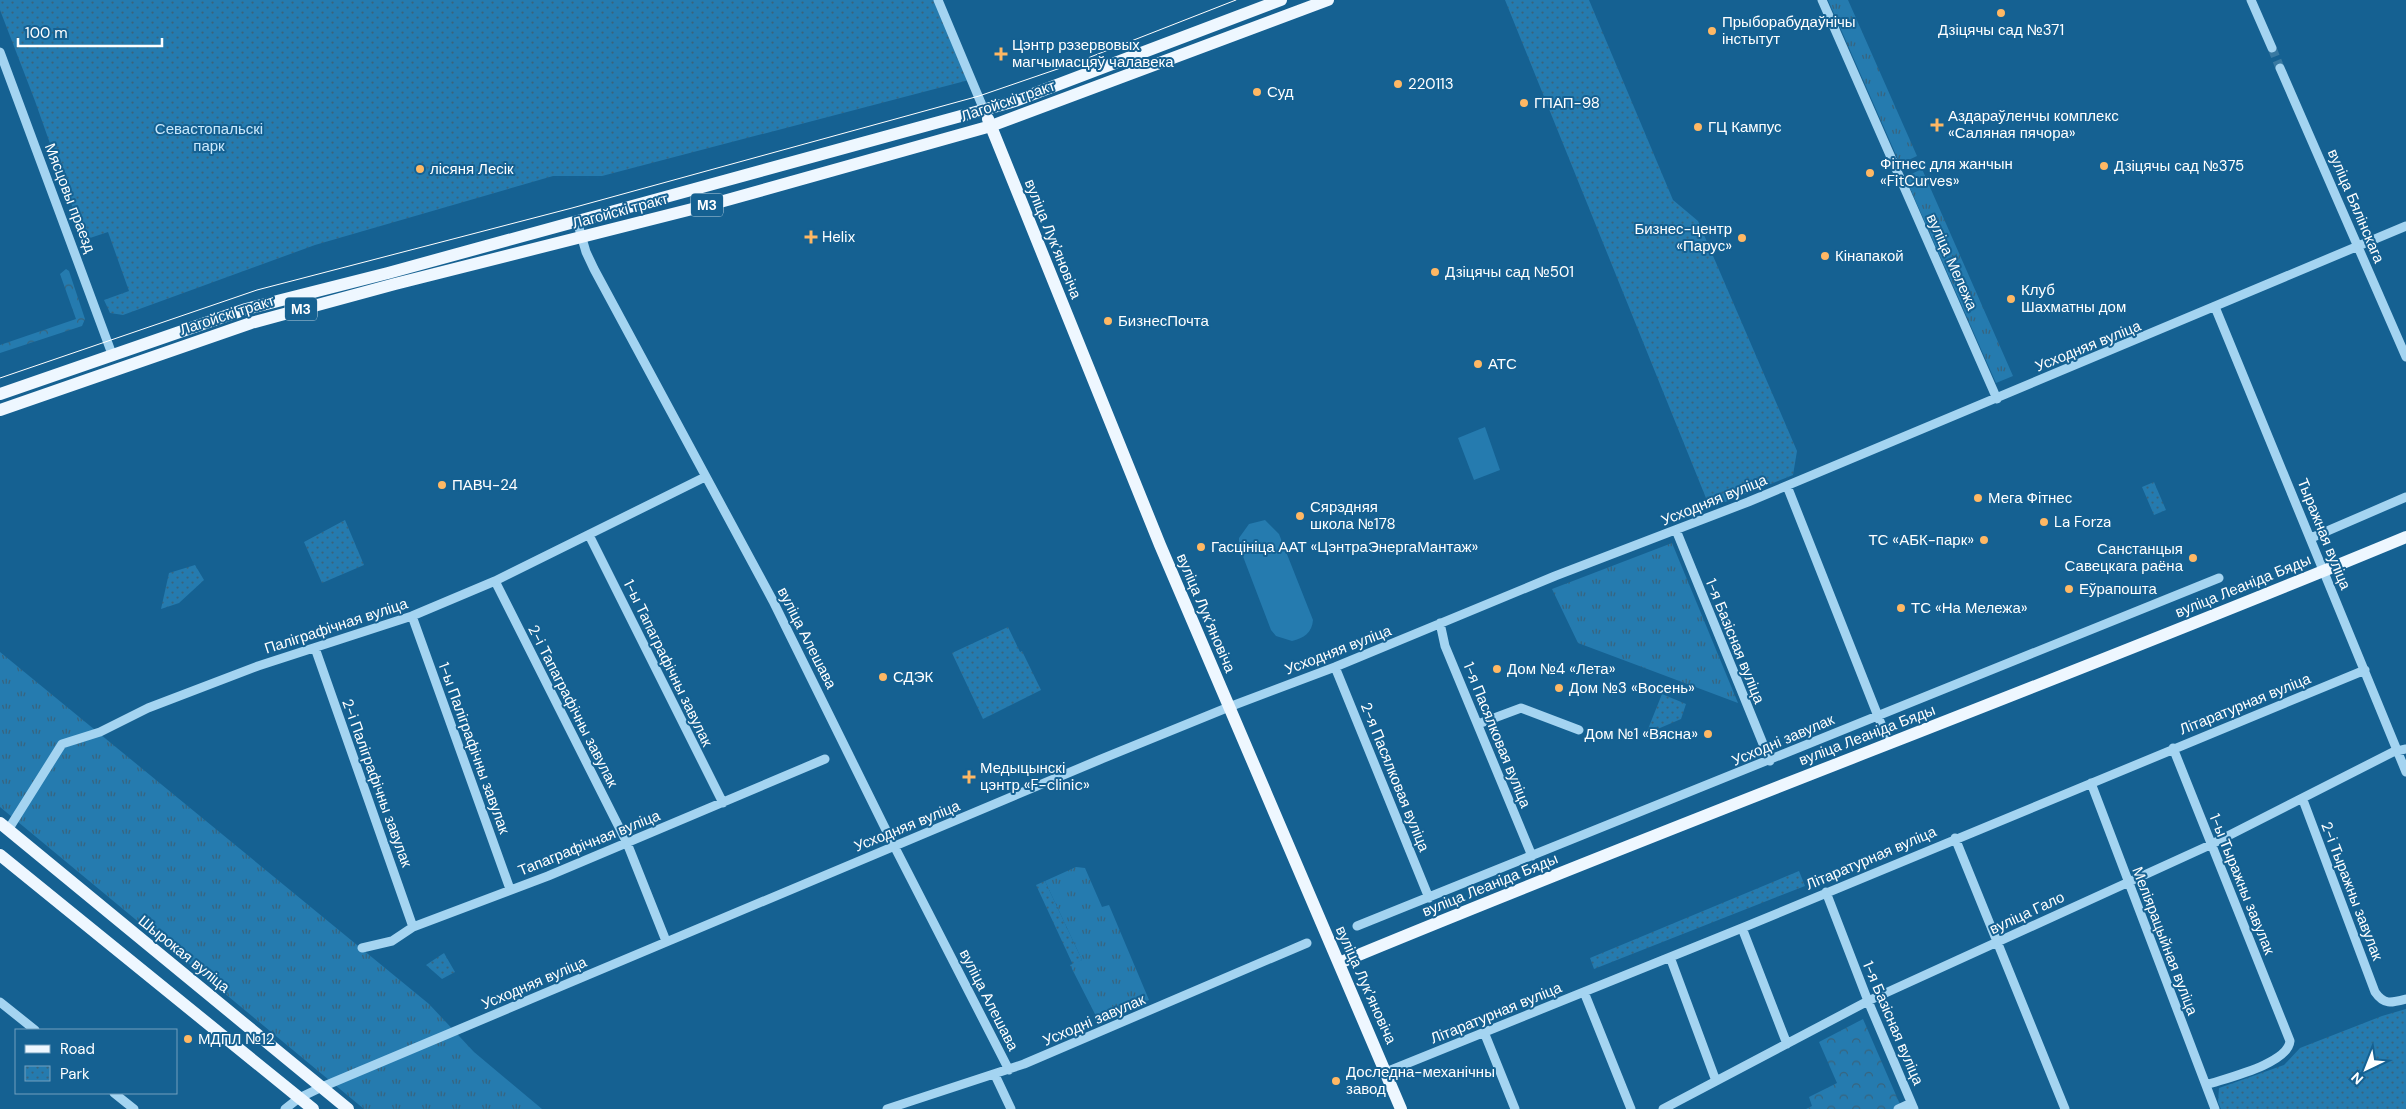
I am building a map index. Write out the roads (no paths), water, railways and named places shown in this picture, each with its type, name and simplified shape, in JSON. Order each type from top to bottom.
[{"type":"main road","name":"Лагойскі тракт","points":[[0,394],[246,309],[388,273],[1012,102],[1282,0]]},
{"type":"main road","name":"Лагойскі тракт","points":[[0,410],[251,323],[395,284],[729,199],[991,126],[1328,0]]},
{"type":"main road","name":"вуліца Лукʼяновіча","points":[[984,110],[1128,468],[1401,1109]]},
{"type":"main road","points":[[112,354],[118,368]]},
{"type":"main road","name":"вуліца Леаніда Бяды","points":[[1339,963],[2406,537]]},
{"type":"main road","name":"Шырокая вуліца","points":[[4,827],[348,1109]]},
{"type":"main road","points":[[0,854],[313,1109]]},
{"type":"street","points":[[938,0],[984,110]]},
{"type":"street","name":"вуліца Мележа","points":[[1822,0],[1997,399]]},
{"type":"street","points":[[2251,0],[2272,48]]},
{"type":"street","name":"Мясцовы праезд","points":[[0,52],[112,354]]},
{"type":"street","name":"вуліца Бялінскага","points":[[2280,68],[2406,357]]},
{"type":"street","name":"вуліца Алешава","points":[[577,221],[581,238],[594,269],[704,477],[777,608],[894,847],[1009,1070]]},
{"type":"street","name":"Усходняя вуліца","points":[[285,1109],[299,1098],[322,1087],[666,941],[1229,707],[1335,667],[1555,576],[1787,486],[2406,226]]},
{"type":"street","name":"Тыражная вуліца","points":[[2215,307],[2366,670],[2402,750],[2406,772]]},
{"type":"street","name":"Паліграфічная вуліца","points":[[4,827],[62,744],[100,732],[148,708],[249,670],[412,616],[495,580],[704,477]]},
{"type":"street","points":[[1787,486],[1889,744]]},
{"type":"street","points":[[2311,538],[2406,497]]},
{"type":"street","name":"1-я Базісная вуліца","points":[[1676,530],[1770,761]]},
{"type":"street","name":"1-ы Тапаграфічны завулак","points":[[589,535],[723,803]]},
{"type":"street","name":"Усходні завулак","points":[[1357,926],[1770,761],[1878,714],[2219,578]]},
{"type":"street","name":"2-і Тапаграфічны завулак","points":[[495,580],[627,843],[666,941]]},
{"type":"street","name":"1-ы Паліграфічны завулак","points":[[412,616],[510,889]]},
{"type":"street","name":"1-я Пасялковая вуліца","points":[[1440,623],[1445,646],[1532,856]]},
{"type":"street","name":"2-і Паліграфічны завулак","points":[[314,648],[414,927]]},
{"type":"street","name":"2-я Пасялковая вуліца","points":[[1335,667],[1429,898]]},
{"type":"street","name":"Літаратурная вуліца","points":[[1386,1072],[1742,928],[1955,838],[2366,670]]},
{"type":"street","points":[[1478,724],[1521,708],[1579,730]]},
{"type":"street","name":"1-ы Тыражны завулак","points":[[2173,748],[2210,845],[2287,1029],[2290,1046],[2281,1056],[2206,1085]]},
{"type":"street","name":"вуліца Гало","points":[[1662,1109],[1868,1001],[2210,845],[2402,750]]},
{"type":"street","name":"Тапаграфічная вуліца","points":[[362,948],[392,941],[414,927],[548,876],[826,759]]},
{"type":"street","name":"Меліярацыйная вуліца","points":[[2092,783],[2215,1109]]},
{"type":"street","name":"2-і Тыражны завулак","points":[[2303,800],[2375,992],[2380,1000],[2386,1003],[2406,999]]},
{"type":"street","points":[[1955,838],[2065,1109]]},
{"type":"street","name":"1-я Базісная вуліца","points":[[1826,892],[1868,1001],[1912,1106]]},
{"type":"street","points":[[1742,928],[1787,1044]]},
{"type":"street","name":"Усходні завулак","points":[[887,1109],[1009,1070],[1307,944]]},
{"type":"street","points":[[1670,957],[1716,1081]]},
{"type":"street","points":[[1584,992],[1630,1109]]},
{"type":"street","points":[[0,1002],[34,1029]]},
{"type":"street","points":[[1484,1032],[1515,1109]]},
{"type":"street","points":[[995,1075],[1011,1109]]},
{"type":"street","points":[[115,1094],[134,1109]]},
{"type":"street","points":[[1898,1109],[1912,1106]]},
{"type":"tunnel","points":[[2272,48],[2280,68]]},
{"type":"tram line","points":[[0,378],[257,290],[572,208],[979,96],[1075,63],[1236,0]]},
{"type":"place","name":"Дзіцячы сад №371","points":[[2001,13]]},
{"type":"place","name":"Прыборабудаўнічы інстытут","points":[[1712,31]]},
{"type":"place","name":"Цэнтр рэзервовых магчымасцяў чалавека","points":[[1001,54]]},
{"type":"place","name":"220113","points":[[1398,84]]},
{"type":"place","name":"Суд","points":[[1257,92]]},
{"type":"place","name":"ГПАП-98","points":[[1524,103]]},
{"type":"place","name":"Аздараўленчы комплекс «Саляная пячора»","points":[[1937,125]]},
{"type":"place","name":"ГЦ Кампус","points":[[1698,127]]},
{"type":"place","name":"Дзіцячы сад №375","points":[[2104,166]]},
{"type":"place","name":"лісяня Лесік","points":[[420,169]]},
{"type":"place","name":"Фітнес для жанчын «FitCurves»","points":[[1870,173]]},
{"type":"place","name":"Helix","points":[[811,237]]},
{"type":"place","name":"Бизнес-центр «Парус»","points":[[1742,238]]},
{"type":"place","name":"Кінапакой","points":[[1825,256]]},
{"type":"place","name":"Дзіцячы сад №501","points":[[1435,272]]},
{"type":"place","name":"Клуб Шахматны дом","points":[[2011,299]]},
{"type":"place","name":"БизнесПочта","points":[[1108,321]]},
{"type":"place","name":"АТС","points":[[1478,364]]},
{"type":"place","name":"ПАВЧ-24","points":[[442,485]]},
{"type":"place","name":"Мега Фітнес","points":[[1978,498]]},
{"type":"place","name":"Сярэдняя школа №178","points":[[1300,516]]},
{"type":"place","name":"La Forza","points":[[2044,522]]},
{"type":"place","name":"ТС «АБК-парк»","points":[[1984,540]]},
{"type":"place","name":"Гасцініца ААТ «ЦэнтраЭнергаМантаж»","points":[[1201,547]]},
{"type":"place","name":"Санстанцыя Савецкага раёна","points":[[2193,558]]},
{"type":"place","name":"Еўрапошта","points":[[2069,589]]},
{"type":"place","name":"ТС «На Мележа»","points":[[1901,608]]},
{"type":"place","name":"Дом №4 «Лета»","points":[[1497,669]]},
{"type":"place","name":"СДЭК","points":[[883,677]]},
{"type":"place","name":"Дом №3 «Восень»","points":[[1559,688]]},
{"type":"place","name":"Дом №1 «Вясна»","points":[[1708,734]]},
{"type":"place","name":"Медыцынскі цэнтр «F-clinic»","points":[[969,777]]},
{"type":"place","name":"МДПЛ №12","points":[[188,1039]]},
{"type":"place","name":"Доследна-механічны завод","points":[[1336,1081]]},
{"type":"park label","name":"Севастопальскі парк","points":[[209,138]]}]
